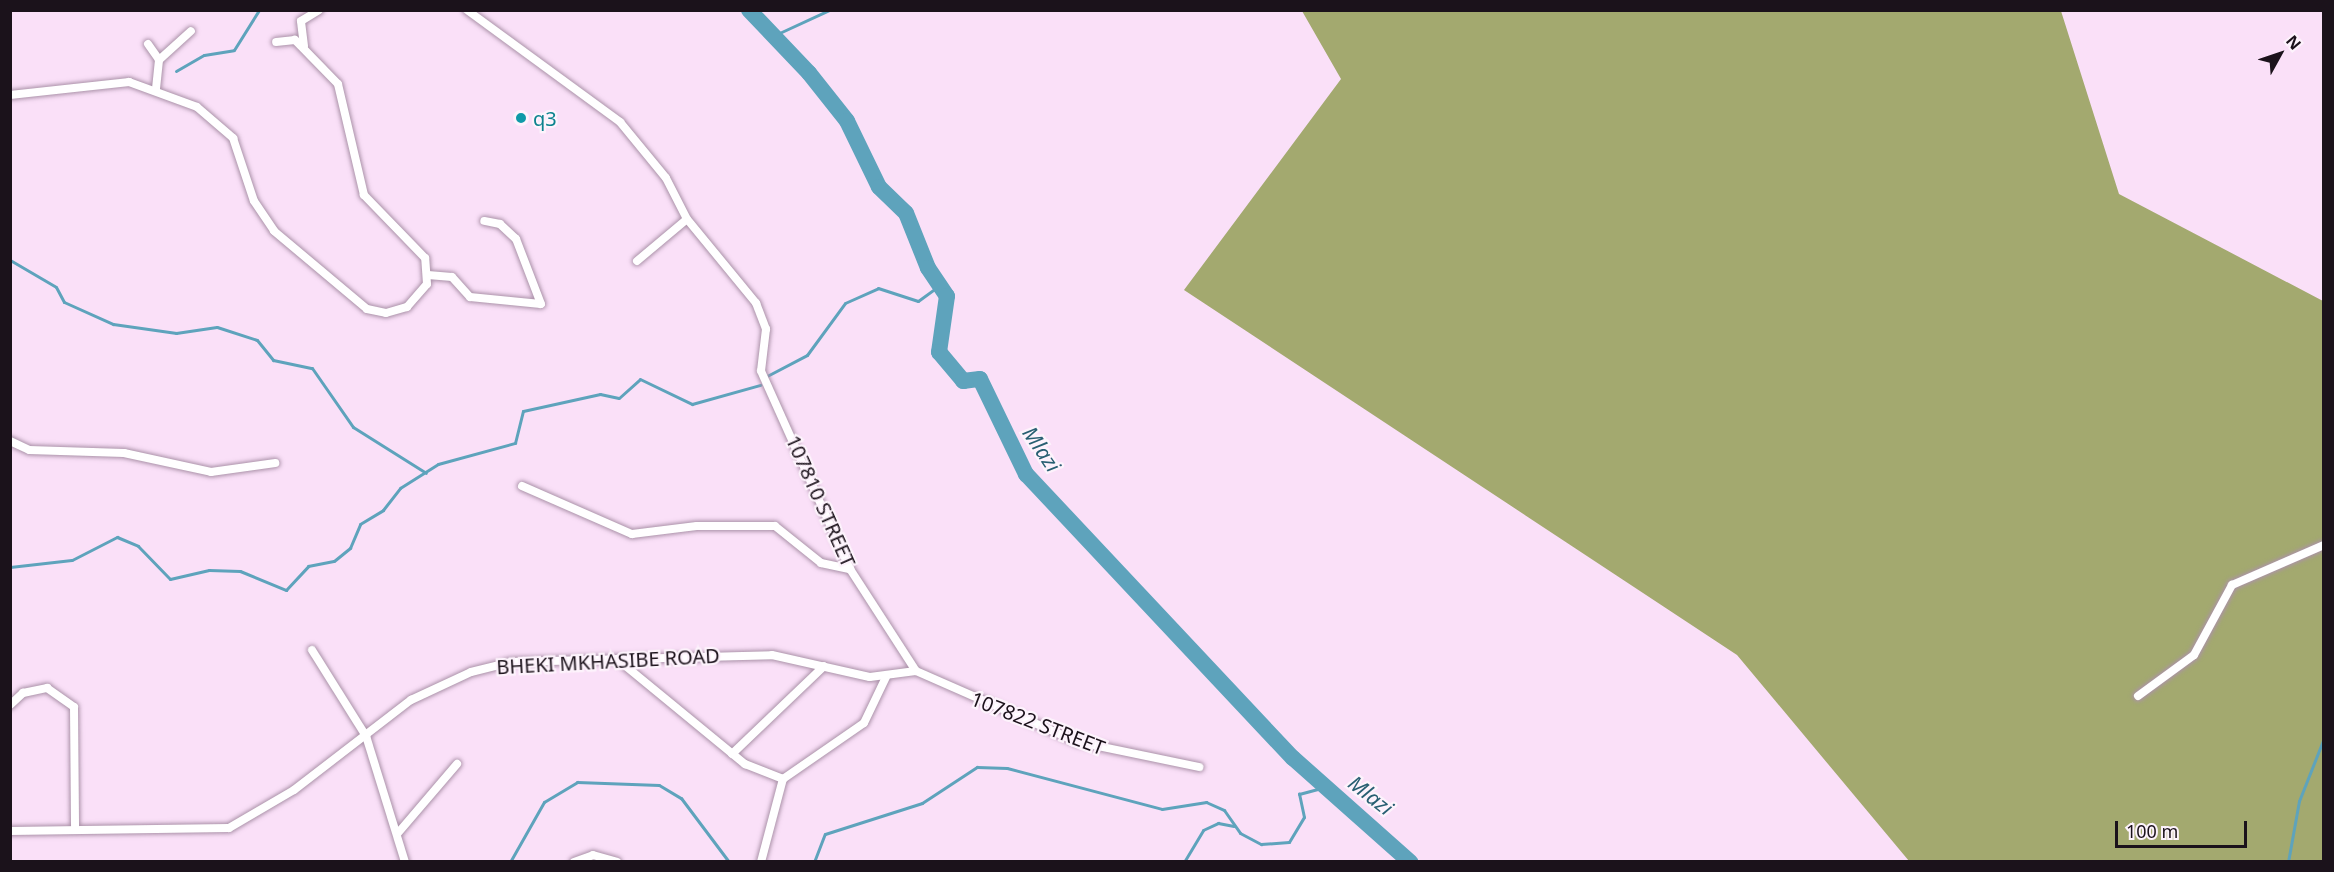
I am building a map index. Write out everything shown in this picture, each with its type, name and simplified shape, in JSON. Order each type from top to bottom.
[{"type":"street","points":[[304,46],[301,21],[319,10]]},
{"type":"street","points":[[467,10],[620,122],[666,178],[687,219],[637,261]]},
{"type":"street","points":[[159,60],[191,31]]},
{"type":"street","points":[[10,95],[107,82],[156,89],[197,106],[228,131],[264,219],[357,303],[376,312],[397,311],[420,297],[428,276],[421,250],[364,195],[343,95],[304,46],[290,39],[276,42]]},
{"type":"street","points":[[148,44],[159,60],[156,89]]},
{"type":"street","name":"107810 STREET","points":[[687,219],[763,318],[761,370],[850,569],[916,671]]},
{"type":"street","points":[[428,276],[452,277],[471,297],[541,304],[516,239],[500,224],[484,221]]},
{"type":"street","points":[[10,441],[29,450],[124,453],[211,472],[275,463]]},
{"type":"street","points":[[522,486],[632,534],[697,526],[775,526],[821,563],[850,569]]},
{"type":"street","points":[[2138,696],[2191,659],[2224,595],[2242,578],[2324,545]]},
{"type":"street","points":[[312,651],[366,735],[405,861]]},
{"type":"street","name":"BHEKI MKHASIBE ROAD","points":[[10,831],[75,828],[204,832],[229,828],[294,790],[411,700],[488,666],[617,659],[772,655],[886,677]]},
{"type":"street","points":[[617,659],[732,754],[764,774],[783,779]]},
{"type":"street","points":[[732,754],[824,666]]},
{"type":"street","points":[[761,861],[783,779],[864,723],[886,677],[916,671]]},
{"type":"street","name":"107822 STREET","points":[[916,671],[1078,742],[1199,767]]},
{"type":"street","points":[[10,705],[23,693],[47,688],[74,707],[75,828]]},
{"type":"street","points":[[398,833],[457,764]]},
{"type":"street","points":[[574,861],[593,855],[617,861]]},
{"type":"green space","points":[[1302,11],[2061,11],[2119,194],[2323,301],[2323,861],[1909,861],[1737,655],[1184,290],[1341,79]]},
{"type":"waterway","points":[[176,71],[204,55],[234,50],[259,10]]},
{"type":"waterway","name":"Mlazi","points":[[749,10],[809,73],[847,121],[879,187],[906,213],[928,268],[947,296],[939,352],[963,381],[980,379],[1026,474],[1293,758],[1410,862]]},
{"type":"waterway","points":[[775,35],[829,10]]},
{"type":"waterway","points":[[10,260],[56,287],[64,302],[113,324],[176,333],[217,327],[257,340],[273,360],[312,368],[353,427],[426,473]]},
{"type":"waterway","points":[[767,376],[807,355],[845,303],[878,288],[918,301],[940,285]]},
{"type":"waterway","points":[[10,567],[72,560],[117,537],[138,546],[170,579],[209,570],[240,571],[286,590],[308,566],[334,561],[350,548],[360,524],[383,510],[400,488],[438,464],[515,443],[523,411],[600,394],[619,398],[640,379],[692,404],[760,385]]},
{"type":"waterway","points":[[2288,862],[2299,801],[2324,738]]},
{"type":"waterway","points":[[814,862],[825,834],[922,803],[977,767],[1007,768],[1162,809],[1206,802],[1224,810],[1240,833],[1261,844],[1289,842],[1304,817],[1299,794],[1326,787]]},
{"type":"waterway","points":[[510,862],[544,802],[577,782],[659,785],[681,798],[729,862]]},
{"type":"waterway","points":[[1184,862],[1203,830],[1218,823],[1234,826]]},
{"type":"place","name":"q3","points":[[521,118]]}]
